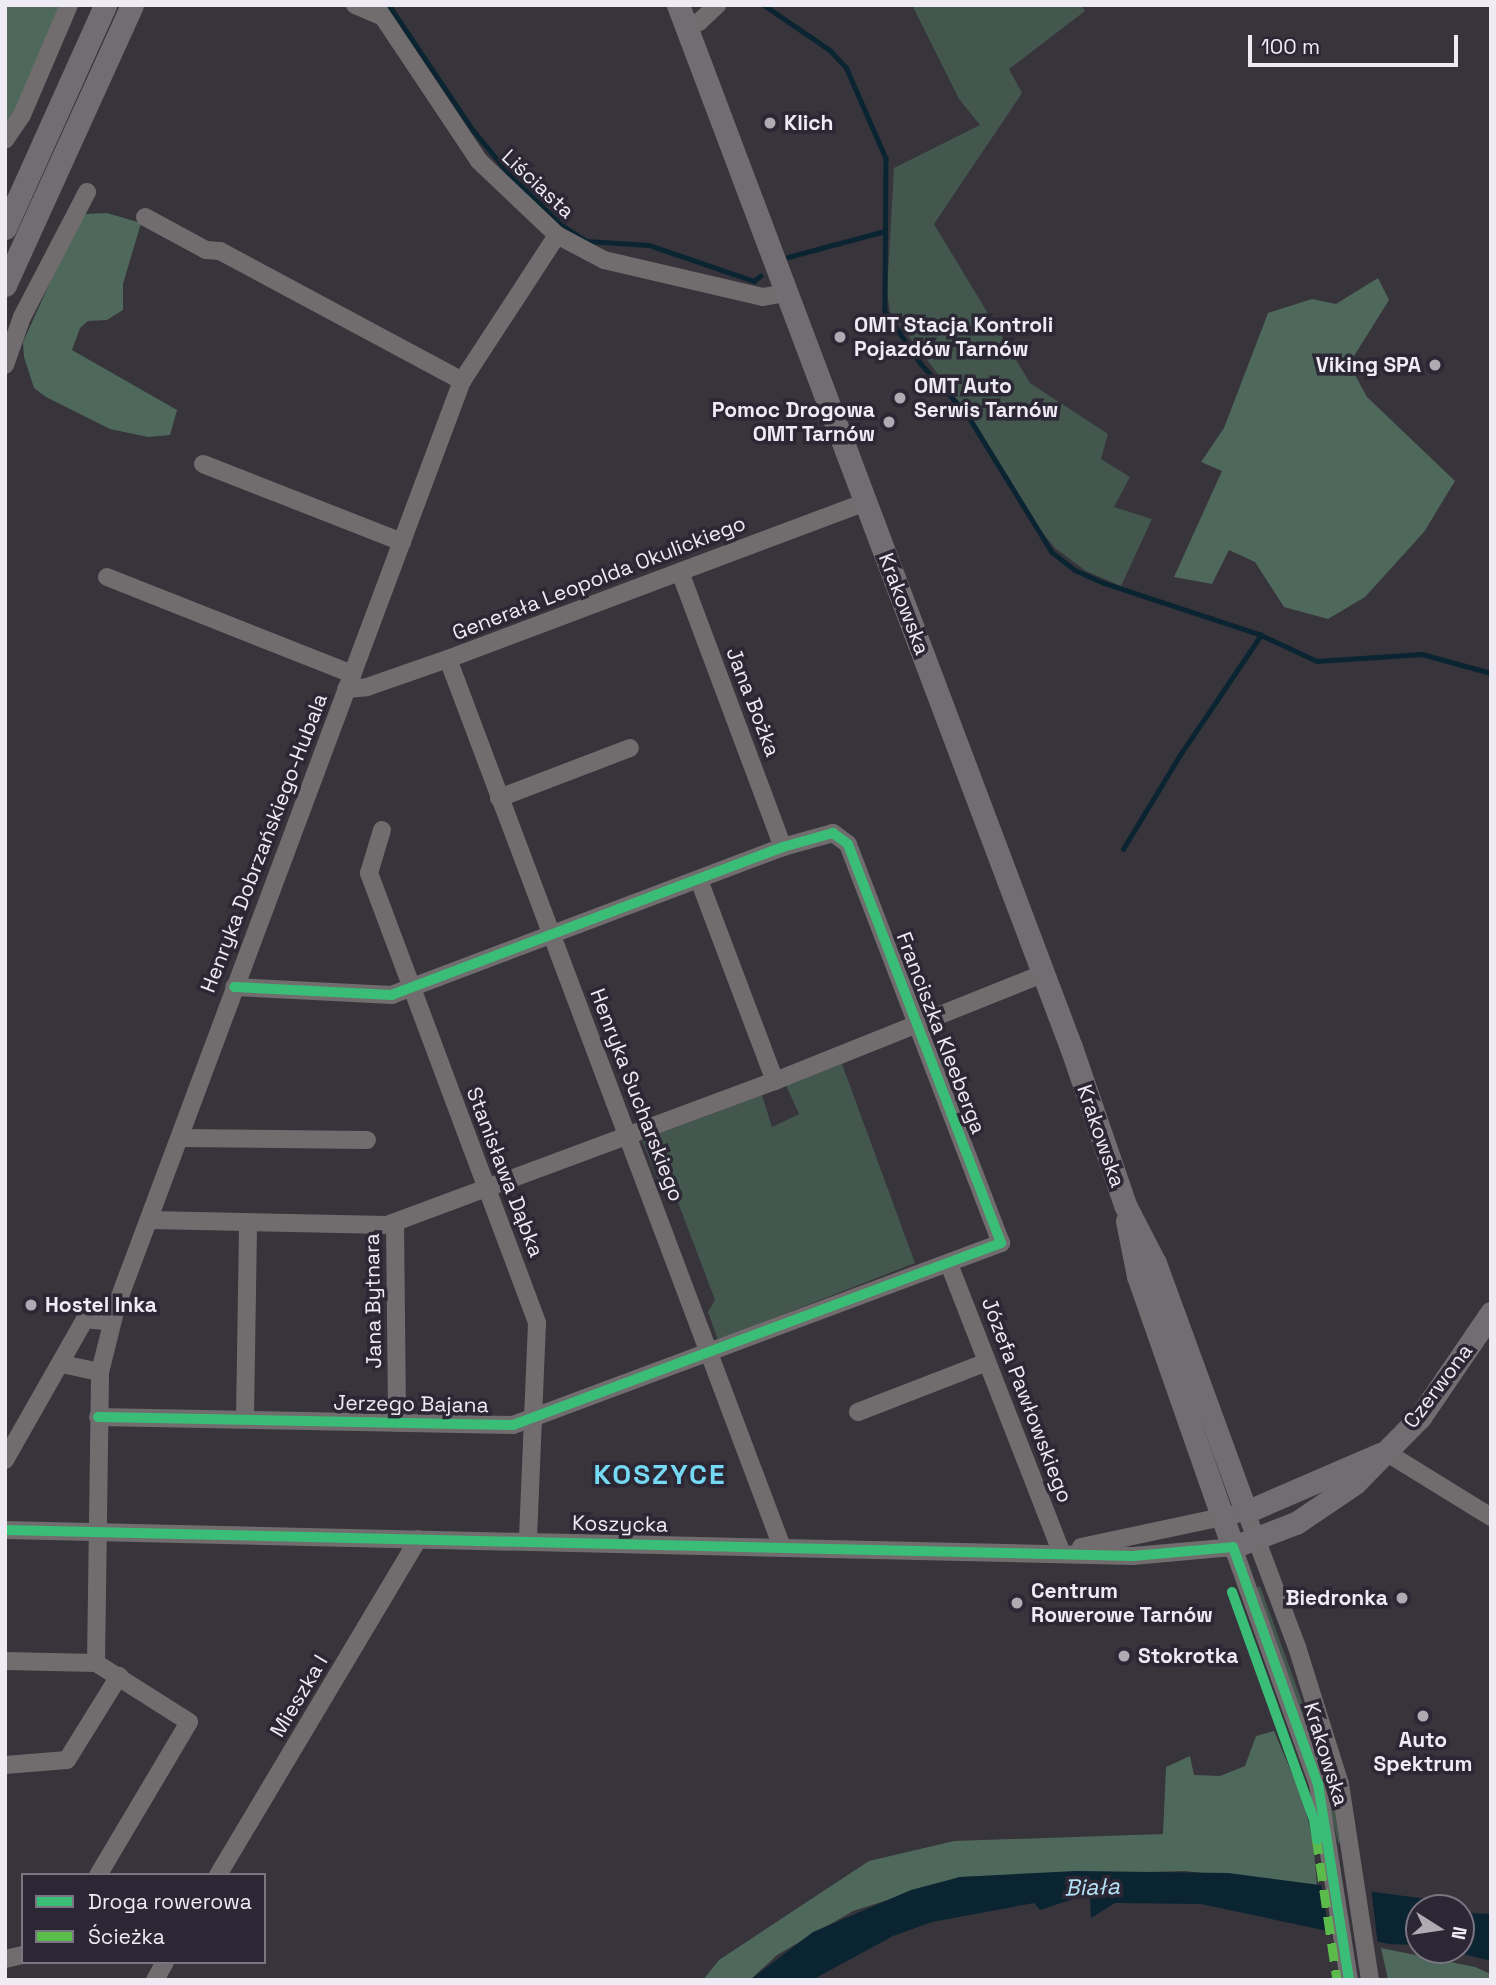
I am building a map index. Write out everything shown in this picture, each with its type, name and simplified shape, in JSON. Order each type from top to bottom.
[{"type":"main road","points":[[5,228],[105,5]]},
{"type":"main road","points":[[5,285],[132,5]]},
{"type":"main road","name":"Krakowska","points":[[681,16],[1043,974],[1125,1205],[1155,1262],[1246,1512]]},
{"type":"main road","name":"Krakowska","points":[[1125,1205],[1138,1276],[1223,1518],[1244,1543]]},
{"type":"main road","name":"Czerwona","points":[[1244,1543],[1321,1507],[1355,1483],[1382,1452],[1420,1417],[1487,1327]]},
{"type":"main road","name":"Czerwona","points":[[1246,1512],[1382,1452]]},
{"type":"street","points":[[5,140],[22,115],[69,5]]},
{"type":"street","points":[[355,5],[379,11]]},
{"type":"street","points":[[681,16],[699,22],[717,5]]},
{"type":"street","name":"Liściasta","points":[[379,11],[480,161],[557,235],[604,260],[762,298],[786,293]]},
{"type":"street","points":[[5,365],[22,317],[87,192]]},
{"type":"street","points":[[145,217],[462,381]]},
{"type":"street","name":"Henryka Dobrzańskiego-Hubala","points":[[96,1664],[100,1372],[112,1322],[234,986],[462,381],[557,235]]},
{"type":"street","points":[[202,464],[402,542]]},
{"type":"street","name":"Generała Leopolda Okulickiego","points":[[349,682],[367,687],[448,660],[865,502]]},
{"type":"street","name":"Jana Bożka","points":[[680,572],[783,847]]},
{"type":"street","points":[[107,578],[349,682]]},
{"type":"street","name":"Henryka Sucharskiego","points":[[448,660],[782,1547]]},
{"type":"street","points":[[499,798],[630,748]]},
{"type":"street","name":"Stanisława Dąbka","points":[[382,830],[369,873],[410,990],[537,1323],[528,1542]]},
{"type":"street","name":"Franciszka Kleeberga","points":[[234,986],[392,995],[783,847],[833,833],[848,844],[1001,1243],[711,1353]]},
{"type":"street","points":[[699,880],[775,1080]]},
{"type":"street","points":[[150,1220],[387,1225],[775,1080],[1043,974]]},
{"type":"street","points":[[181,1138],[367,1140]]},
{"type":"street","name":"Jana Bytnara","points":[[395,1222],[397,1423]]},
{"type":"street","points":[[245,1418],[248,1224]]},
{"type":"street","name":"Józefa Pawłowskiego","points":[[949,1264],[1061,1552]]},
{"type":"street","points":[[5,1460],[62,1364],[85,1319],[112,1322]]},
{"type":"street","name":"Jerzego Bajana","points":[[98,1417],[513,1425],[531,1422],[711,1353]]},
{"type":"street","points":[[858,1412],[987,1362]]},
{"type":"street","points":[[62,1364],[100,1372]]},
{"type":"street","points":[[1382,1452],[1491,1517]]},
{"type":"street","points":[[1223,1518],[1246,1512]]},
{"type":"street","name":"Krakowska","points":[[1246,1512],[1244,1543],[1326,1816],[1349,1980]]},
{"type":"street","name":"Koszycka","points":[[1061,1552],[1223,1518]]},
{"type":"street","name":"Koszycka","points":[[5,1530],[1061,1552],[1133,1556],[1244,1543]]},
{"type":"street","name":"Mieszka I","points":[[219,1873],[418,1539]]},
{"type":"street","name":"Krakowska","points":[[1244,1543],[1297,1647],[1340,1784],[1370,1980]]},
{"type":"street","points":[[5,1661],[96,1664],[190,1722],[99,1873]]},
{"type":"street","points":[[5,1765],[67,1760],[119,1676]]},
{"type":"street","points":[[155,1980],[164,1964]]},
{"type":"green space","points":[[5,5],[69,5],[5,134]]},
{"type":"green space","points":[[912,5],[1081,5],[1085,11],[1009,69],[1022,93],[934,224],[1030,383],[1108,434],[1101,459],[1130,477],[1114,507],[1152,519],[1121,586],[1086,571],[1055,548],[1036,525],[961,404],[890,312],[887,291],[894,168],[980,125],[959,99]]},
{"type":"green space","points":[[107,213],[141,223],[123,284],[123,310],[107,320],[88,321],[80,328],[72,350],[177,410],[170,435],[148,437],[110,429],[46,397],[34,388],[24,357],[23,342],[78,221],[86,214]]},
{"type":"green space","points":[[1378,278],[1389,300],[1349,364],[1367,397],[1455,481],[1424,532],[1365,597],[1328,619],[1284,607],[1255,562],[1229,550],[1212,584],[1174,577],[1222,471],[1201,462],[1224,428],[1268,313],[1312,299],[1336,304]]},
{"type":"green space","points":[[842,1064],[915,1263],[718,1340],[708,1312],[715,1300],[676,1197],[674,1192],[663,1193],[642,1140],[762,1095],[772,1127],[799,1114],[786,1085]]},
{"type":"green space","points":[[1260,1586],[1331,1782],[1343,1842],[1338,1843],[1318,1757],[1255,1588]]},
{"type":"green space","points":[[1274,1731],[1303,1800],[1313,1840],[1317,1886],[1185,1871],[960,1877],[853,1911],[777,1955],[750,1980],[703,1980],[719,1960],[869,1861],[954,1841],[1163,1834],[1166,1767],[1190,1756],[1194,1775],[1220,1776],[1245,1766],[1256,1736]]},
{"type":"green space","points":[[1381,1948],[1405,1953],[1405,1964],[1460,1964],[1491,1974],[1491,1980],[1388,1980]]},
{"type":"water","name":"Biała","points":[[1076,1871],[1228,1873],[1405,1896],[1405,1945],[1389,1944],[1201,1904],[1115,1903],[1091,1918],[1090,1898],[1082,1896],[1040,1910],[1034,1903],[932,1922],[893,1936],[812,1980],[750,1980],[813,1932],[911,1890],[960,1877]]},
{"type":"water","points":[[1475,1913],[1491,1914],[1491,1961],[1475,1957]]},
{"type":"pier","points":[[1321,1883],[1371,1888],[1378,1945],[1329,1932]]},
{"type":"waterway","points":[[389,5],[473,130],[511,176],[563,226],[586,241],[649,245],[754,281],[760,276]]},
{"type":"waterway","points":[[764,5],[830,50],[846,67],[886,158],[885,311],[921,364],[967,414],[1052,552],[1075,570],[1104,583],[1259,634],[1317,661],[1422,654],[1491,673]]},
{"type":"waterway","points":[[788,257],[885,231]]},
{"type":"waterway","points":[[1123,849],[1180,755],[1261,635]]},
{"type":"marked path","points":[[1316,1836],[1337,1980]]},
{"type":"cycle path","points":[[98,1417],[513,1425],[1001,1243],[848,844],[833,833],[783,847],[392,995],[234,987]]},
{"type":"cycle path","points":[[5,1530],[1133,1556],[1233,1547],[1318,1784],[1349,1980]]},
{"type":"cycle path","points":[[1232,1592],[1314,1820],[1317,1840]]},
{"type":"place","name":"Klich","points":[[770,123]]},
{"type":"place","name":"OMT Stacja Kontroli Pojazdów Tarnów","points":[[840,337]]},
{"type":"place","name":"Viking SPA","points":[[1435,365]]},
{"type":"place","name":"OMT Auto Serwis Tarnów","points":[[900,398]]},
{"type":"place","name":"Pomoc Drogowa OMT Tarnów","points":[[889,422]]},
{"type":"place","name":"Hostel Inka","points":[[31,1305]]},
{"type":"place","name":"Biedronka","points":[[1402,1598]]},
{"type":"place","name":"Centrum Rowerowe Tarnów","points":[[1017,1603]]},
{"type":"place","name":"Stokrotka","points":[[1124,1656]]},
{"type":"place","name":"Auto Spektrum","points":[[1423,1716]]},
{"type":"district","name":"KOSZYCE","points":[[660,1474]]}]
